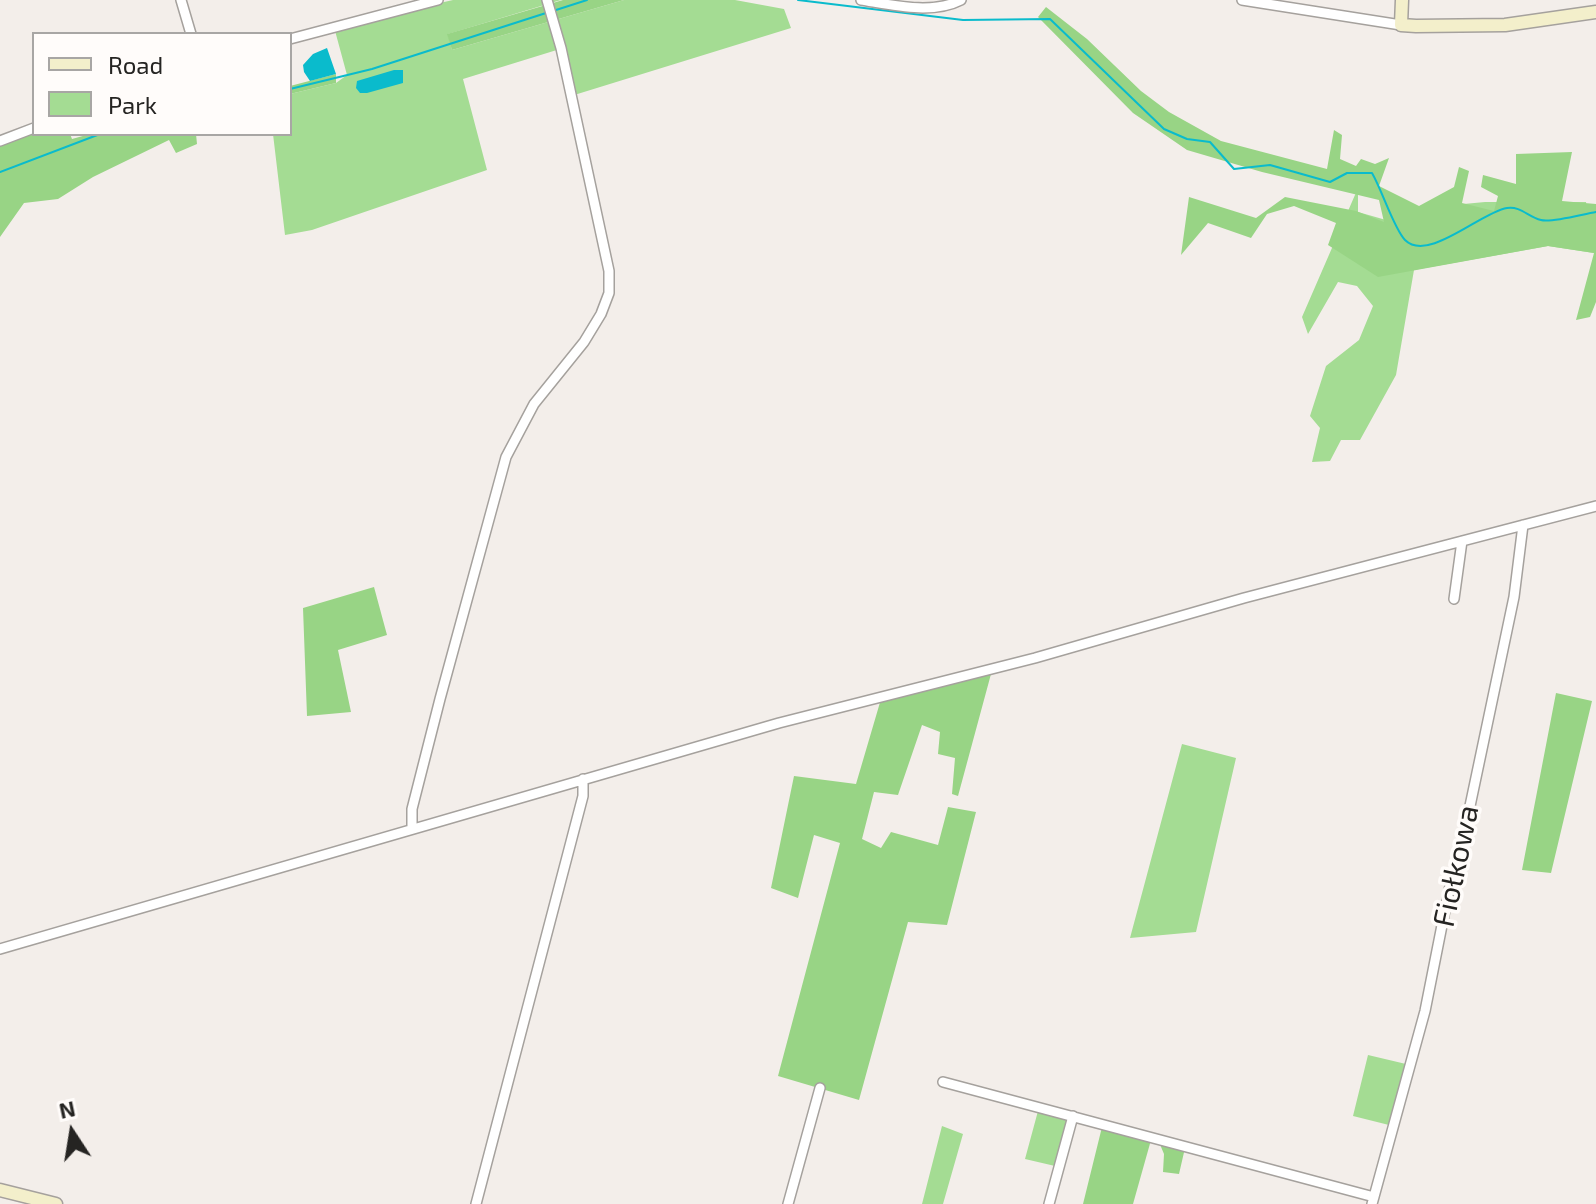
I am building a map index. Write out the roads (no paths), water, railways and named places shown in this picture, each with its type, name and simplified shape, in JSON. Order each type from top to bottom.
[{"type":"street","points":[[181,0],[190,32]]},
{"type":"street","points":[[292,38],[434,0]]},
{"type":"street","points":[[412,829],[410,819],[436,713],[506,457],[534,404],[584,342],[601,314],[609,293],[609,271],[547,0]]},
{"type":"street","points":[[861,0],[930,8],[944,7],[961,0]]},
{"type":"street","points":[[1242,0],[1401,25],[1441,27],[1505,25],[1596,12]]},
{"type":"street","points":[[1401,25],[1402,0]]},
{"type":"street","points":[[0,141],[32,129]]},
{"type":"street","points":[[0,949],[872,698],[1008,665],[1244,598],[1596,506]]},
{"type":"street","name":"Fiołkowa","points":[[1373,1200],[1437,961],[1449,890],[1458,863],[1514,597],[1523,525]]},
{"type":"street","points":[[1454,599],[1462,541]]},
{"type":"street","points":[[476,1204],[583,796],[583,779]]},
{"type":"street","points":[[943,1082],[1373,1200]]},
{"type":"street","points":[[788,1204],[820,1088]]},
{"type":"street","points":[[1049,1204],[1073,1116]]},
{"type":"street","points":[[0,1190],[56,1204]]},
{"type":"water","points":[[327,48],[336,74],[310,81],[303,65],[313,54]]},
{"type":"water","points":[[403,70],[403,83],[367,93],[360,93],[356,88],[357,81]]},
{"type":"waterway","points":[[556,10],[587,0]]},
{"type":"waterway","points":[[798,0],[963,20],[1050,19],[1164,129],[1187,139],[1210,142],[1234,169],[1270,165],[1330,182],[1347,173],[1372,173],[1401,235],[1415,245],[1441,241],[1507,208],[1546,221],[1596,212]]},
{"type":"waterway","points":[[292,89],[372,69],[546,13]]},
{"type":"waterway","points":[[0,172],[95,136]]}]
